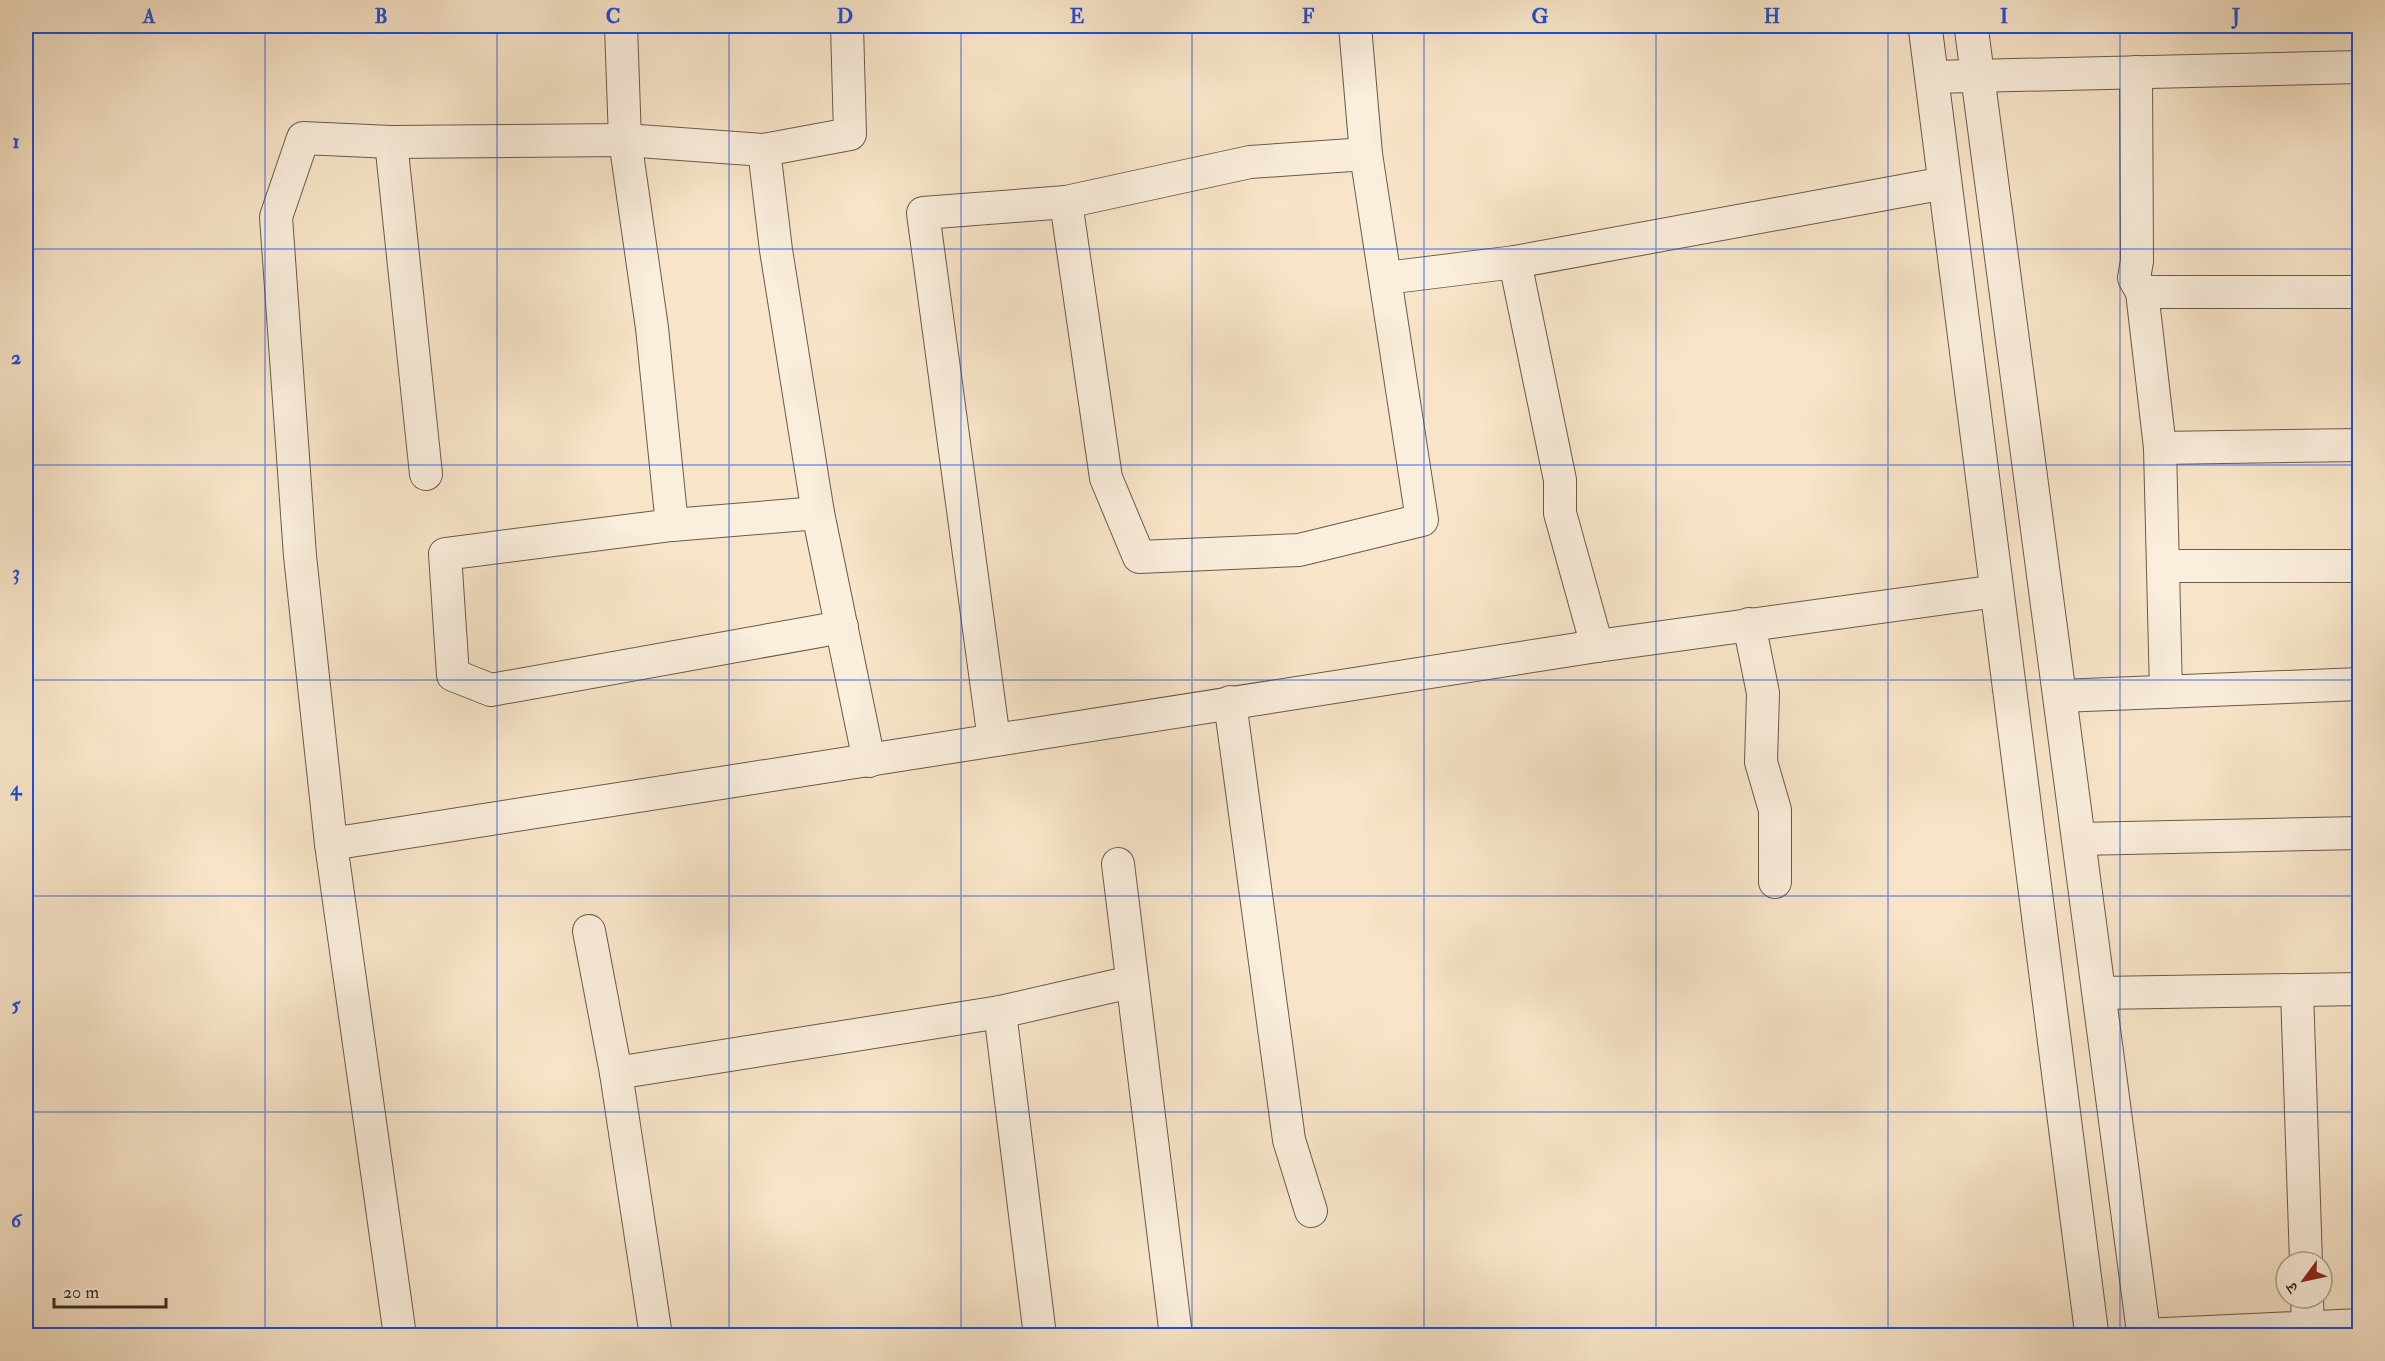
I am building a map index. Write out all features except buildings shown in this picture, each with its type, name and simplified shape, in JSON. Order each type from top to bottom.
[{"type":"street","points":[[621,26],[625,140],[652,328],[672,525]]},
{"type":"street","points":[[400,1335],[331,844],[300,556],[276,217],[303,138],[391,142],[625,140],[764,150],[850,134],[847,26]]},
{"type":"street","points":[[1066,202],[1106,478],[1139,557],[1299,550],[1422,520],[1366,154],[1355,26]]},
{"type":"street","points":[[1925,26],[2092,1335]]},
{"type":"street","points":[[1971,26],[2144,1335],[2307,1312],[2360,1325]]},
{"type":"street","points":[[1932,77],[2360,67]]},
{"type":"street","points":[[2136,72],[2137,261],[2134,278],[2142,292],[2160,448],[2166,692]]},
{"type":"street","points":[[391,142],[426,474]]},
{"type":"street","points":[[764,150],[776,250],[818,513],[869,761]]},
{"type":"street","points":[[994,740],[923,213],[1066,202],[1250,162],[1366,154]]},
{"type":"street","points":[[1386,278],[1515,262],[1945,183]]},
{"type":"street","points":[[1515,262],[1560,480],[1560,513],[1597,646]]},
{"type":"street","points":[[2142,292],[2360,292]]},
{"type":"street","points":[[2160,448],[2360,445]]},
{"type":"street","points":[[818,513],[672,525],[446,554],[453,675],[491,690],[842,627]]},
{"type":"street","points":[[2164,566],[2360,566]]},
{"type":"street","points":[[331,844],[1597,646],[1997,591]]},
{"type":"street","points":[[1749,624],[1762,693],[1761,762],[1774,810],[1775,882]]},
{"type":"street","points":[[2060,696],[2360,684]]},
{"type":"street","points":[[1230,702],[1289,1140],[1311,1211]]},
{"type":"street","points":[[2079,839],[2360,833]]},
{"type":"street","points":[[1118,864],[1176,1335]]},
{"type":"street","points":[[589,931],[616,1073],[656,1335]]},
{"type":"street","points":[[616,1073],[1000,1012],[1131,982]]},
{"type":"street","points":[[2099,993],[2360,989]]},
{"type":"street","points":[[2296,991],[2306,1250]]},
{"type":"street","points":[[1000,1012],[1040,1335]]}]
